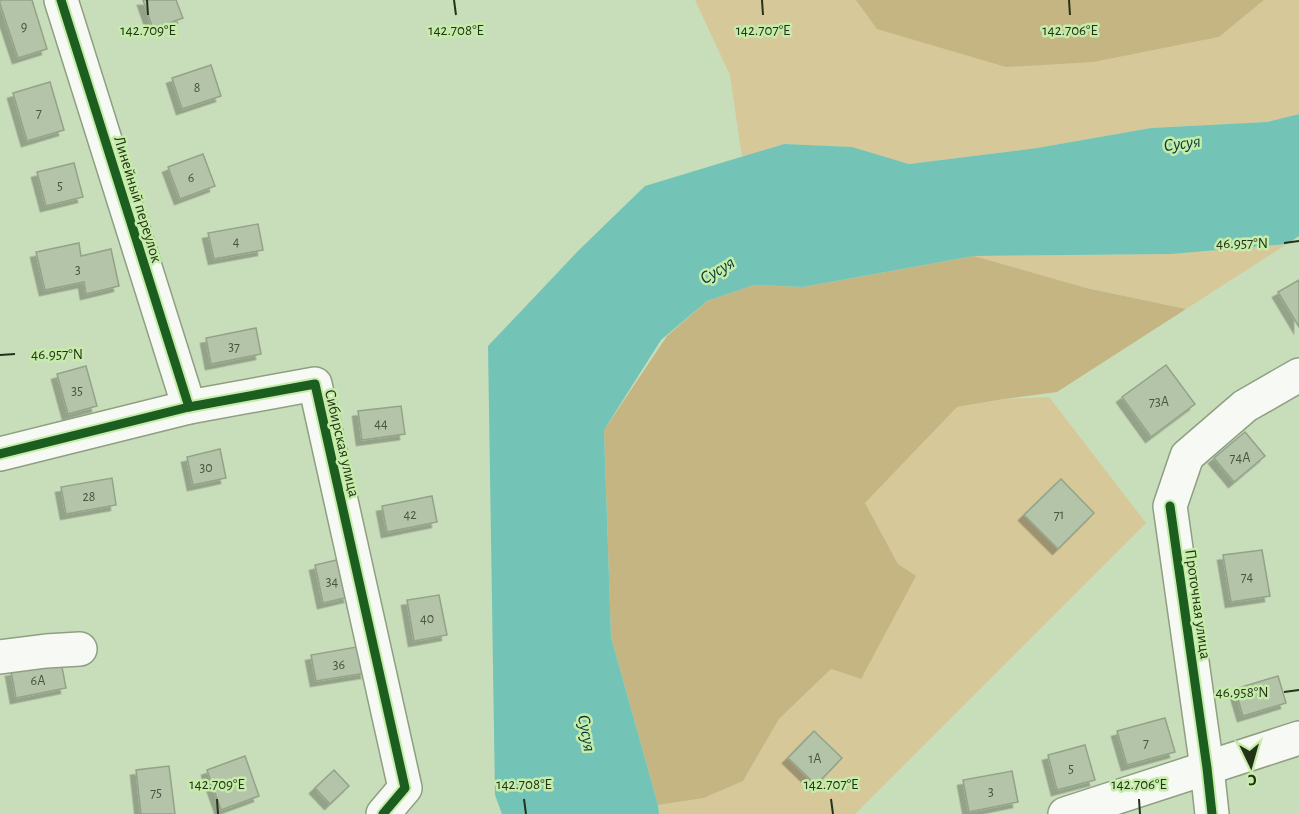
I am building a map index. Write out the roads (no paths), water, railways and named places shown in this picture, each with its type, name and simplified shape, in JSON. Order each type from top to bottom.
[{"type":"street","name":"Линейный переулок","points":[[61,0],[189,407]]},
{"type":"street","name":"Проточная улица","points":[[1212,814],[1170,506],[1187,456],[1245,406],[1299,375]]},
{"type":"street","name":"Сибирская улица","points":[[0,454],[189,407],[315,384],[405,788],[383,814]]},
{"type":"street","points":[[0,657],[80,649]]},
{"type":"street","points":[[1065,814],[1299,738]]},
{"type":"water","name":"Сусуя","points":[[1299,114],[1299,236],[1287,244],[1172,254],[974,256],[803,287],[754,285],[707,301],[661,340],[604,430],[611,637],[659,814],[502,814],[495,795],[488,346],[578,251],[645,186],[784,144],[852,147],[909,164],[1037,148],[1151,128],[1267,122]]}]
